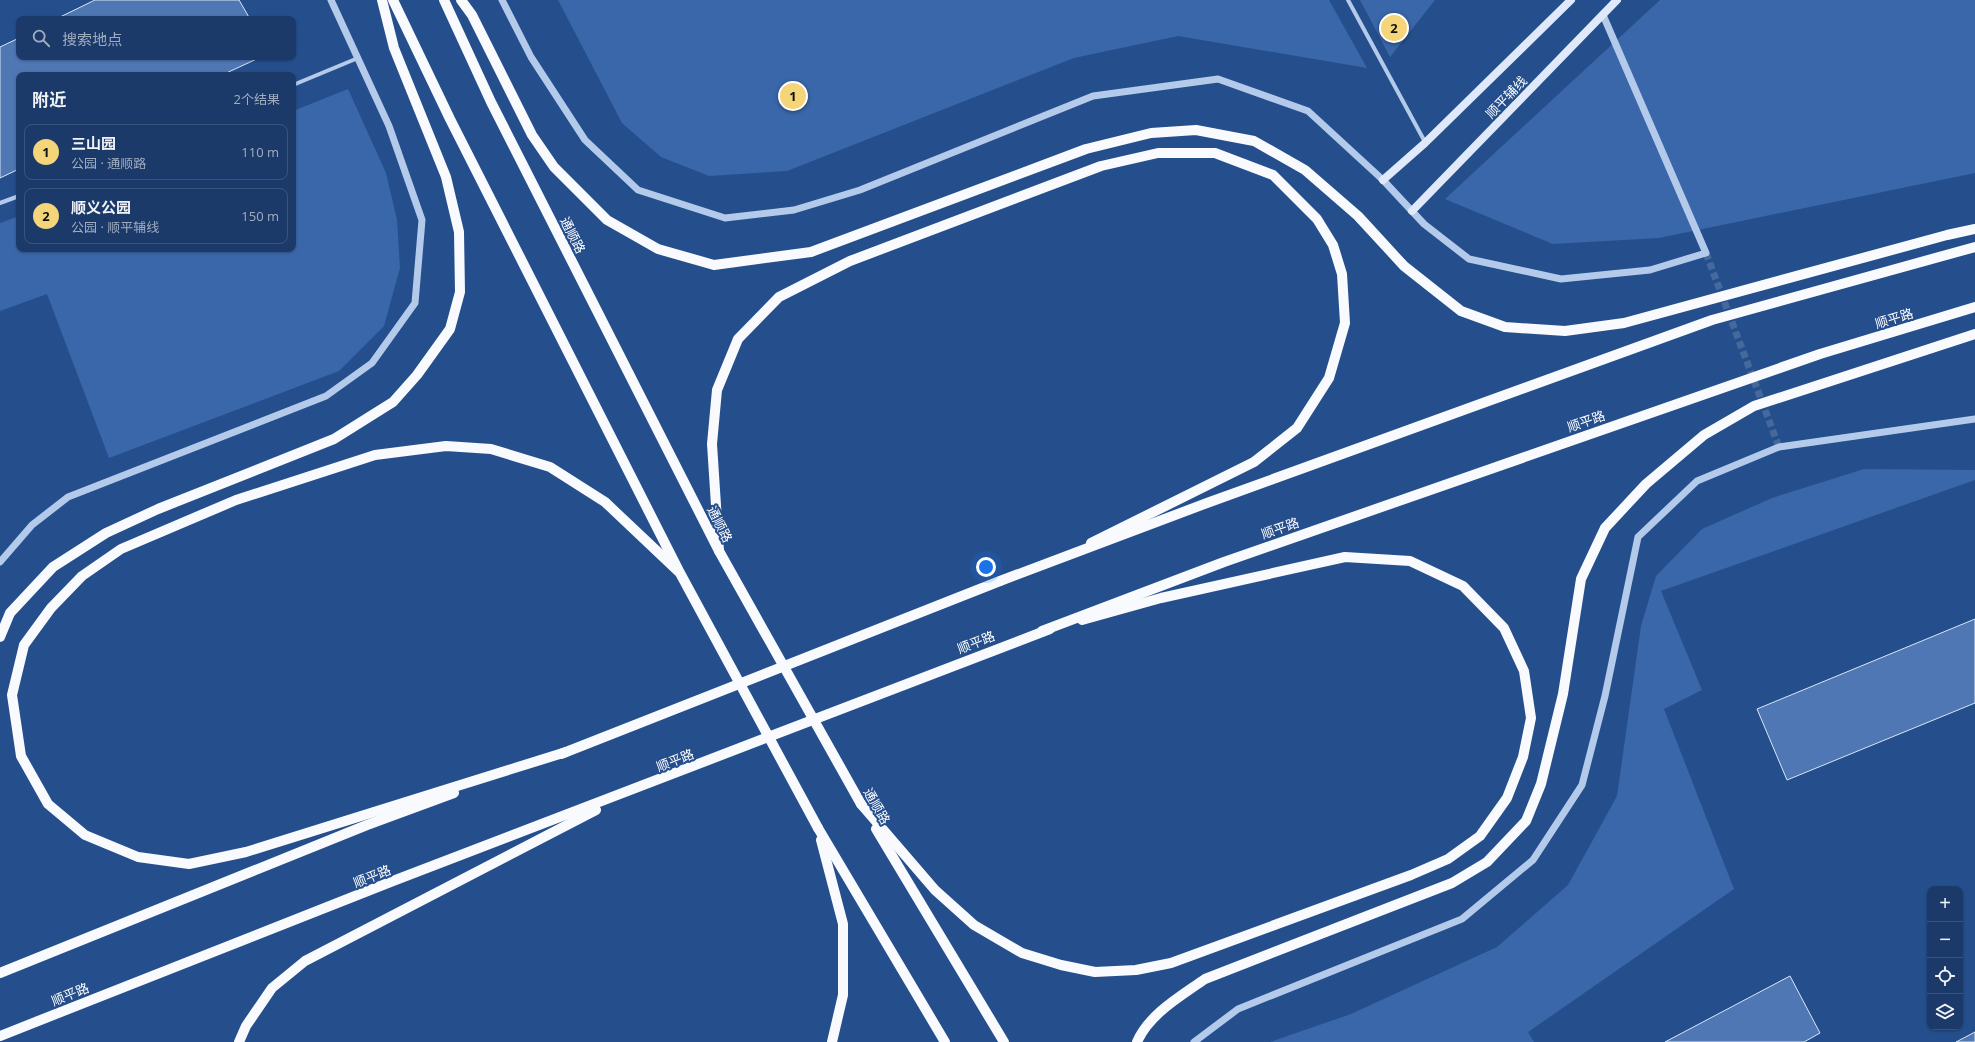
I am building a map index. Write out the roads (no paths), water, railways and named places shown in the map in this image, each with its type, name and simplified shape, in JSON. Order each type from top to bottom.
[{"type":"main road","points":[[0,637],[10,613],[53,567],[106,533],[158,509],[334,439],[393,402],[417,375],[450,329],[460,292],[459,232],[446,177],[394,48],[382,0]]},
{"type":"main road","points":[[393,0],[457,133],[680,573],[818,828],[945,1042]]},
{"type":"main road","name":"通顺路","points":[[444,0],[491,102],[718,551],[861,804],[1004,1042]]},
{"type":"main road","points":[[461,0],[472,15],[532,135],[554,167],[607,220],[658,249],[714,265],[811,252],[1086,149],[1151,133],[1196,130],[1254,141],[1305,170],[1358,216],[1409,271],[1461,311],[1505,327],[1564,331],[1624,323],[1946,235],[1975,230]]},
{"type":"main road","name":"顺平辅线","points":[[1383,180],[1425,143],[1571,0]]},
{"type":"main road","name":"顺平辅线","points":[[1412,211],[1617,0]]},
{"type":"main road","points":[[718,551],[712,444],[717,390],[738,339],[779,297],[850,261],[1101,166],[1158,153],[1215,153],[1273,175],[1317,219],[1333,245],[1342,274],[1345,323],[1329,378],[1297,428],[1254,462],[1054,561]]},
{"type":"main road","points":[[0,974],[367,825],[566,752],[1054,561],[1207,503],[1712,320],[1975,248]]},
{"type":"main road","name":"顺平路","points":[[0,1036],[393,881],[639,788],[1042,631],[1224,562],[1820,354],[1975,307]]},
{"type":"main road","points":[[1137,1042],[1142,1030],[1173,1002],[1205,979],[1452,883],[1487,862],[1526,822],[1542,784],[1563,694],[1581,579],[1605,528],[1646,484],[1704,435],[1754,406],[1975,334]]},
{"type":"main road","points":[[566,752],[246,852],[189,864],[138,857],[85,835],[48,804],[21,756],[12,695],[24,645],[51,608],[82,576],[121,549],[236,500],[375,455],[446,446],[491,449],[550,466],[605,502],[680,573]]},
{"type":"main road","points":[[861,804],[935,890],[974,925],[1022,953],[1061,965],[1096,972],[1136,970],[1171,963],[1411,875],[1448,859],[1480,836],[1506,798],[1523,757],[1531,718],[1524,671],[1504,628],[1463,586],[1410,561],[1346,557],[1162,598],[1042,631]]},
{"type":"main road","points":[[239,1042],[246,1026],[272,988],[305,961],[639,788]]},
{"type":"main road","points":[[818,828],[843,924],[843,995],[832,1042]]},
{"type":"street","points":[[0,562],[32,526],[68,496],[326,396],[372,363],[415,303],[422,220],[389,126],[331,0]]},
{"type":"street","points":[[502,0],[531,57],[585,140],[638,190],[725,218],[794,210],[860,190],[1093,96],[1218,79],[1308,111],[1383,180],[1424,224],[1469,259],[1561,279],[1650,270],[1706,253],[1603,15]]},
{"type":"street","points":[[1348,0],[1425,143]]},
{"type":"street","points":[[296,84],[358,58]]},
{"type":"street","points":[[0,204],[16,197]]},
{"type":"street","points":[[1194,1042],[1238,1009],[1462,919],[1533,860],[1582,785],[1605,696],[1638,537],[1697,481],[1779,447],[1975,419]]},
{"type":"tunnel","points":[[1706,253],[1779,447]]},
{"type":"place","name":"顺义公园","points":[[1394,28]]},
{"type":"place","name":"三山园","points":[[793,96]]}]
